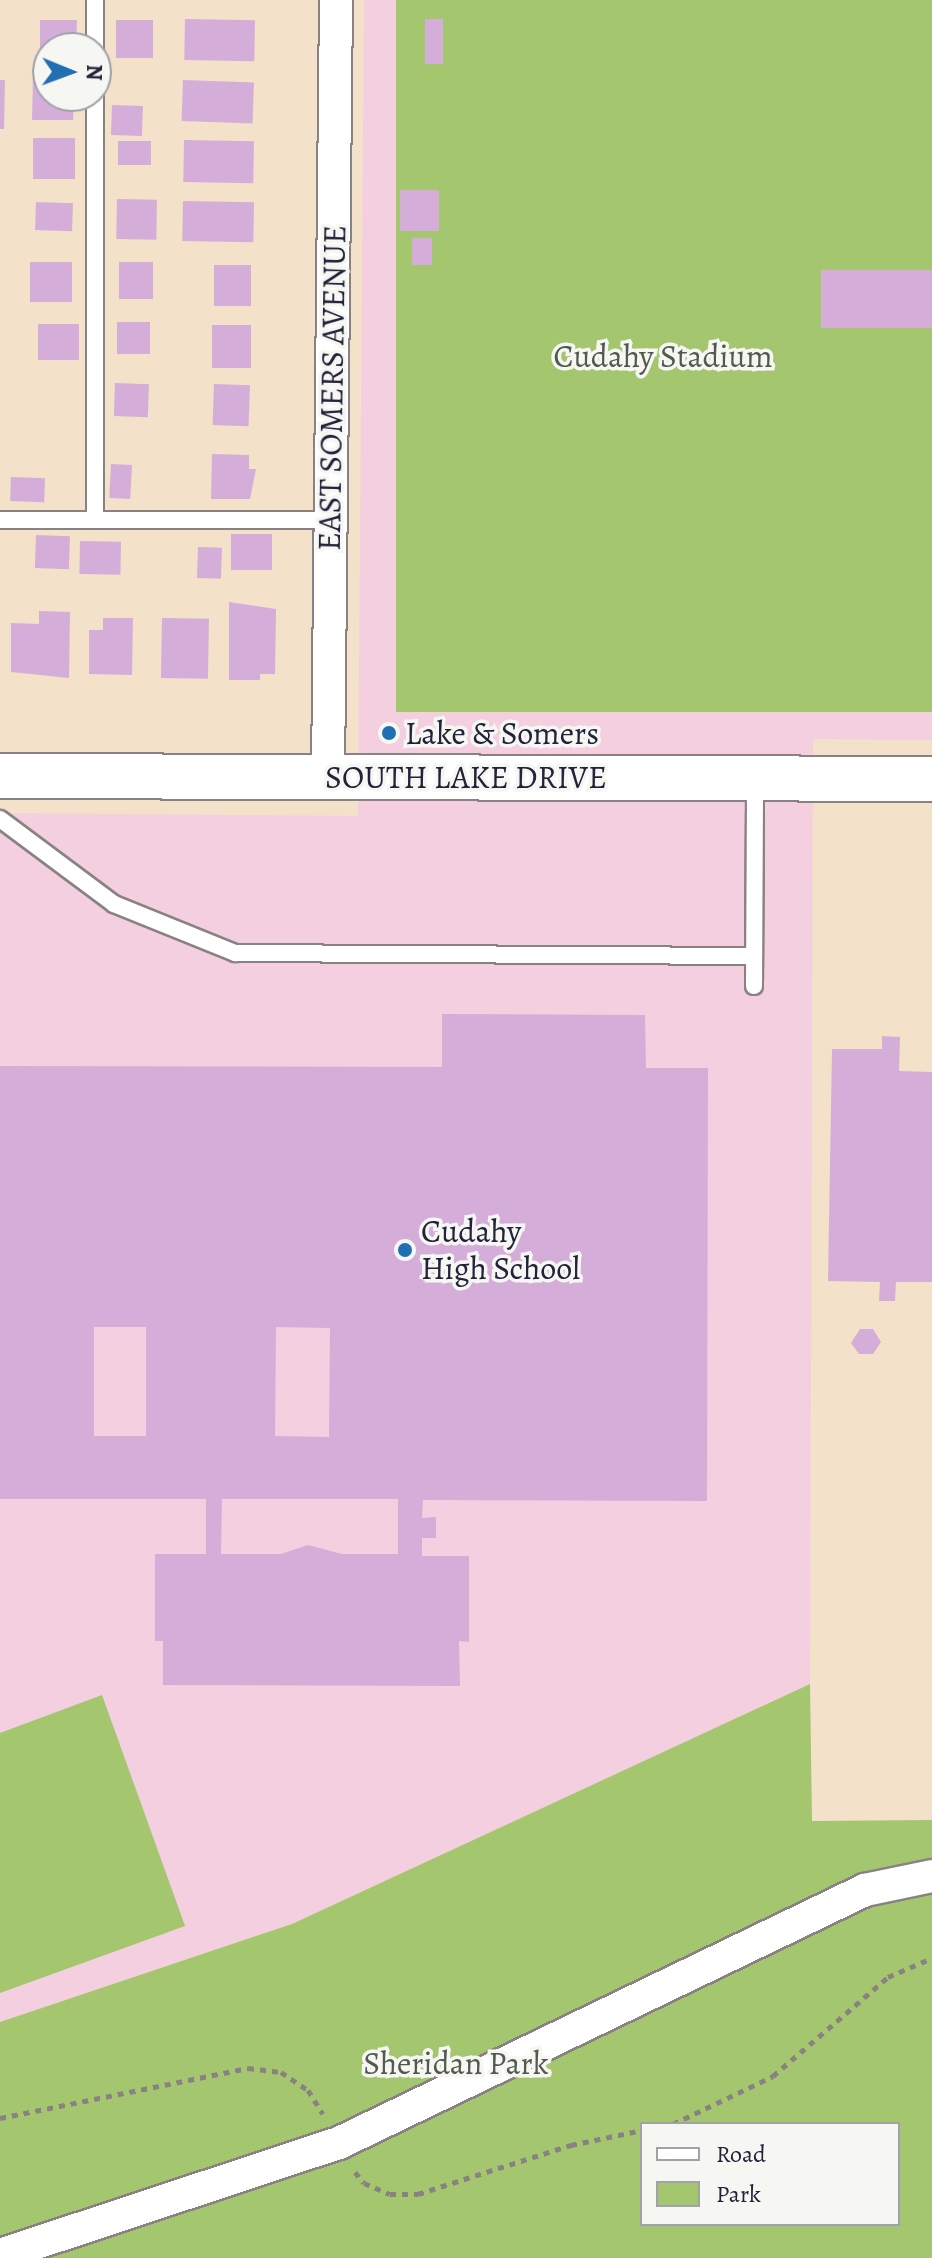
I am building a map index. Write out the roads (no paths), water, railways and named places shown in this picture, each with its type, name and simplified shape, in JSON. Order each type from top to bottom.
[{"type":"main road","name":"SOUTH LAKE DRIVE","points":[[0,776],[932,779]]},
{"type":"street","name":"EAST SOMERS AVENUE","points":[[328,776],[336,0]]},
{"type":"street","points":[[0,2255],[339,2143],[865,1890],[932,1876]]},
{"type":"lane","points":[[95,0],[95,32]]},
{"type":"lane","points":[[95,112],[95,520]]},
{"type":"lane","points":[[0,520],[330,520]]},
{"type":"lane","points":[[754,986],[755,778]]},
{"type":"lane","points":[[0,819],[114,904],[235,953],[753,956]]},
{"type":"place","name":"Lake & Somers","points":[[389,733]]},
{"type":"place","name":"Cudahy High School","points":[[405,1250]]},
{"type":"park label","name":"Cudahy Stadium","points":[[663,356]]},
{"type":"park label","name":"Sheridan Park","points":[[456,2063]]}]
